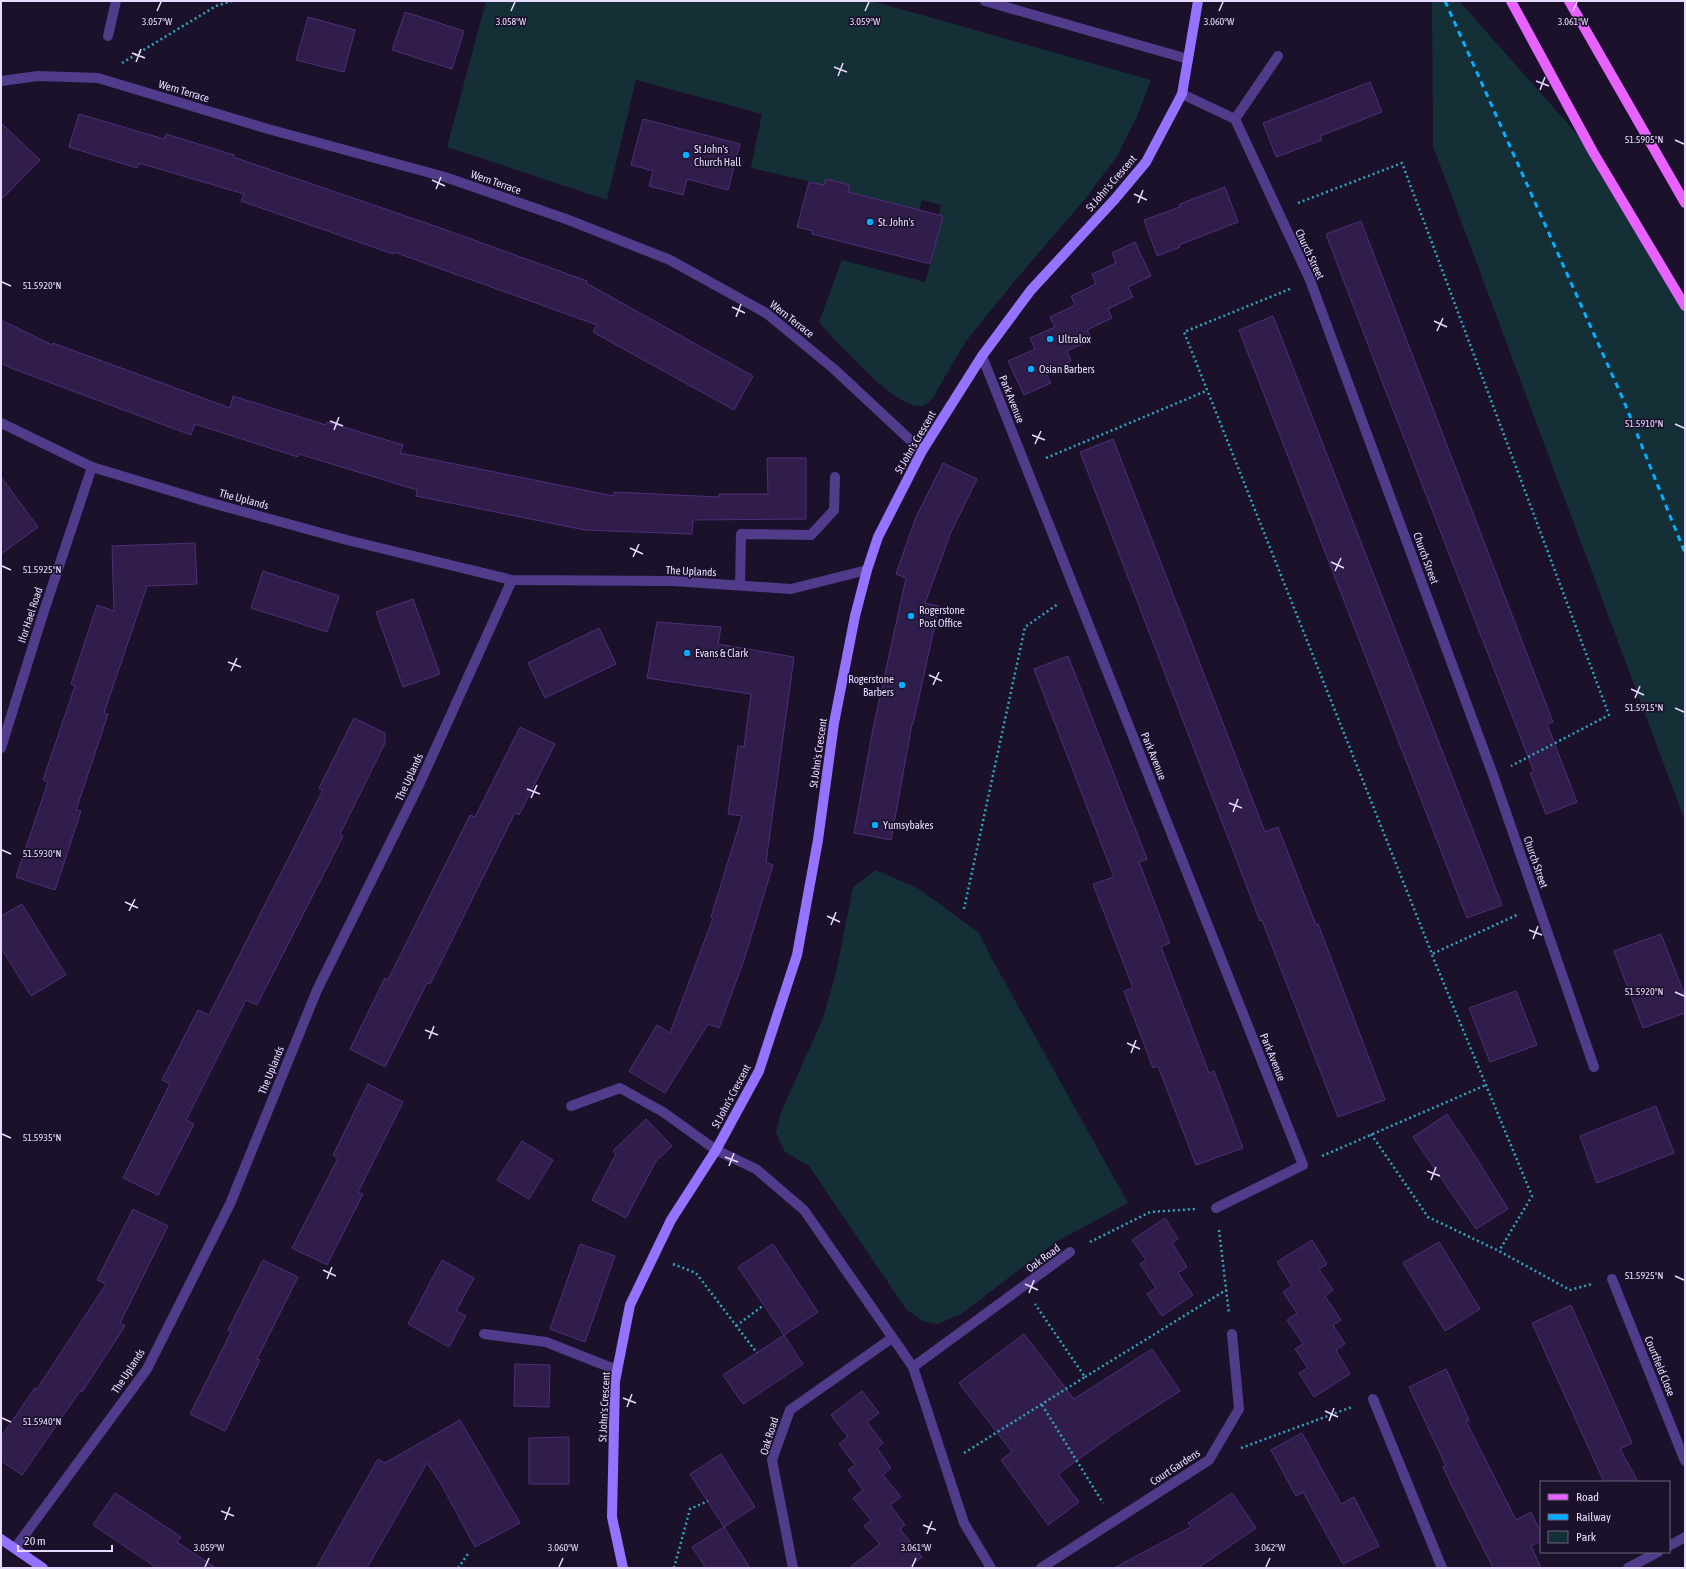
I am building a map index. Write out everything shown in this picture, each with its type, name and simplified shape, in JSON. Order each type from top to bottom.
[{"type":"main road","points":[[1511,1],[1593,152],[1685,306]]},
{"type":"main road","points":[[1569,1],[1685,203]]},
{"type":"street","points":[[108,36],[116,1]]},
{"type":"street","points":[[985,1],[1188,59]]},
{"type":"street","name":"St John's Crescent","points":[[623,1568],[612,1517],[615,1381],[630,1305],[671,1220],[716,1150],[759,1071],[797,955],[818,840],[834,723],[855,616],[867,570],[878,537],[922,451],[982,356],[1031,290],[1115,199],[1146,162],[1182,94],[1198,1]]},
{"type":"street","points":[[1182,94],[1235,119],[1278,56]]},
{"type":"street","name":"Wern Terrace","points":[[1,81],[38,76],[98,78],[268,129],[445,176],[566,219],[670,260],[766,313],[834,369],[922,451]]},
{"type":"street","name":"Church Street","points":[[1235,119],[1310,280],[1493,775],[1594,1067]]},
{"type":"street","name":"Park Avenue","points":[[982,356],[1303,1164]]},
{"type":"street","name":"The Uplands","points":[[1,423],[92,467],[208,502],[340,538],[512,580],[673,581],[791,589],[867,570]]},
{"type":"street","name":"Ifor Hael Road","points":[[1,748],[43,614],[92,467]]},
{"type":"street","points":[[740,585],[741,534],[811,535],[834,510],[835,477]]},
{"type":"street","name":"The Uplands","points":[[15,1548],[146,1369],[230,1204],[317,990],[419,786],[512,580]]},
{"type":"street","points":[[572,1106],[620,1088],[664,1112],[716,1150],[756,1169],[804,1210],[913,1367],[964,1523],[992,1568]]},
{"type":"street","points":[[1216,1208],[1303,1164]]},
{"type":"street","name":"Oak Road","points":[[913,1367],[1070,1252]]},
{"type":"street","name":"Courtfield Close","points":[[1612,1279],[1685,1461]]},
{"type":"street","points":[[484,1334],[546,1342],[617,1370]]},
{"type":"street","name":"Court Gardens","points":[[1041,1568],[1209,1460],[1239,1409],[1232,1334]]},
{"type":"street","name":"Oak Road","points":[[793,1568],[772,1460],[790,1410],[892,1338]]},
{"type":"street","points":[[1373,1399],[1442,1568]]},
{"type":"street","points":[[1670,1545],[1685,1537]]},
{"type":"street","points":[[1,1539],[43,1568]]},
{"type":"street","points":[[1628,1568],[1656,1553]]},
{"type":"path","points":[[98,78],[216,6],[232,1]]},
{"type":"path","points":[[1277,212],[1402,163],[1609,716],[1493,775]]},
{"type":"path","points":[[1310,280],[1184,332],[1206,391],[1450,1002],[1486,1084],[1532,1196],[1499,1251]]},
{"type":"path","points":[[1026,467],[1206,391]]},
{"type":"path","points":[[964,909],[1025,627],[1076,592]]},
{"type":"path","points":[[1432,954],[1538,904]]},
{"type":"path","points":[[1303,1164],[1486,1084]]},
{"type":"path","points":[[1371,1134],[1428,1217],[1499,1251],[1570,1290],[1612,1279]]},
{"type":"path","points":[[1070,1252],[1150,1212],[1216,1208],[1232,1334]]},
{"type":"path","points":[[654,1256],[696,1273],[757,1353]]},
{"type":"path","points":[[1024,1286],[1085,1377]]},
{"type":"path","points":[[945,1465],[1226,1290]]},
{"type":"path","points":[[736,1326],[764,1305]]},
{"type":"path","points":[[1209,1460],[1373,1399]]},
{"type":"path","points":[[1042,1405],[1114,1520]]},
{"type":"path","points":[[674,1568],[690,1509],[708,1501]]},
{"type":"path","points":[[458,1568],[468,1554]]},
{"type":"green space","points":[[486,1],[872,1],[1151,80],[1137,117],[1117,156],[1086,198],[1018,277],[966,341],[932,399],[925,405],[919,406],[908,403],[895,396],[881,385],[866,372],[819,322],[842,260],[925,282],[943,217],[939,215],[941,205],[922,200],[919,210],[848,192],[850,185],[826,179],[824,185],[751,168],[762,114],[636,80],[607,200],[447,147]]},
{"type":"green space","points":[[1432,1],[1459,1],[1593,152],[1685,306],[1685,821],[1433,146]]},
{"type":"green space","points":[[876,870],[919,889],[979,933],[1128,1203],[1056,1242],[961,1314],[938,1324],[922,1321],[906,1309],[809,1166],[785,1152],[776,1133],[781,1112],[823,1018],[836,973],[853,887]]},
{"type":"building","points":[[405,12],[464,31],[452,69],[392,50]]},
{"type":"building","points":[[308,17],[355,30],[344,72],[296,60]]},
{"type":"building","points":[[1370,82],[1382,112],[1320,136],[1322,140],[1276,157],[1263,123]]},
{"type":"building","points":[[79,114],[164,139],[166,134],[234,155],[233,157],[435,226],[587,281],[586,283],[753,376],[734,410],[593,332],[597,325],[394,252],[393,254],[241,201],[244,194],[139,163],[137,168],[69,147]]},
{"type":"building","name":"St John's Church Hall","points":[[643,119],[740,144],[728,190],[687,179],[683,195],[649,186],[653,171],[631,165]]},
{"type":"building","points":[[1,123],[40,160],[1,200]]},
{"type":"building","name":"St. John's","points":[[826,179],[850,185],[848,192],[943,216],[930,264],[812,234],[813,231],[797,227],[809,182],[824,185]]},
{"type":"building","points":[[1225,187],[1238,222],[1179,245],[1180,247],[1157,256],[1144,220],[1180,207],[1180,204]]},
{"type":"building","points":[[1361,221],[1553,722],[1547,724],[1577,802],[1546,814],[1530,773],[1534,772],[1326,234]]},
{"type":"building","points":[[1135,242],[1151,276],[1128,287],[1133,297],[1108,309],[1112,318],[1087,330],[1092,340],[1067,351],[1071,361],[1046,373],[1051,383],[1024,395],[1008,361],[1035,349],[1030,338],[1055,327],[1050,317],[1075,305],[1071,296],[1096,284],[1092,274],[1116,263],[1112,253]]},
{"type":"building","points":[[1273,316],[1502,905],[1467,918],[1239,330]]},
{"type":"building","points":[[1,320],[52,345],[53,343],[230,408],[233,396],[326,425],[327,422],[403,445],[400,453],[614,496],[614,492],[719,497],[719,494],[768,494],[767,458],[806,458],[806,519],[693,520],[692,534],[585,530],[416,496],[417,490],[299,454],[298,457],[195,424],[191,435],[11,368],[1,363]]},
{"type":"building","points":[[1113,439],[1265,832],[1278,827],[1316,925],[1318,924],[1385,1100],[1338,1117],[1262,920],[1260,921],[1080,452]]},
{"type":"building","points":[[943,463],[977,479],[951,532],[925,603],[939,606],[912,724],[891,840],[854,833],[873,729],[906,578],[896,574],[916,517]]},
{"type":"building","points":[[1,477],[38,527],[1,554]]},
{"type":"building","points":[[195,543],[197,584],[147,586],[104,713],[108,714],[76,810],[81,811],[55,890],[16,877],[48,782],[43,780],[75,686],[71,684],[97,605],[114,611],[112,546]]},
{"type":"building","points":[[263,571],[339,596],[327,632],[251,608]]},
{"type":"building","points":[[413,599],[440,674],[403,687],[376,612]]},
{"type":"building","points":[[657,622],[721,627],[718,644],[794,657],[766,862],[773,865],[743,963],[719,1028],[708,1024],[665,1093],[629,1071],[657,1025],[670,1033],[713,918],[711,917],[742,816],[728,814],[738,746],[744,747],[751,694],[647,678]]},
{"type":"building","points":[[599,628],[616,664],[545,698],[528,663]]},
{"type":"building","points":[[1068,656],[1147,859],[1139,862],[1170,943],[1161,947],[1209,1073],[1214,1071],[1243,1148],[1196,1165],[1158,1066],[1153,1068],[1124,991],[1133,988],[1093,884],[1114,877],[1034,669]]},
{"type":"building","points":[[354,718],[385,733],[385,743],[340,834],[343,836],[257,1005],[246,1000],[186,1120],[194,1124],[158,1195],[123,1178],[170,1084],[162,1080],[198,1010],[209,1015],[323,790],[319,788]]},
{"type":"building","points":[[520,727],[555,744],[519,815],[515,813],[430,984],[427,983],[385,1067],[350,1049],[385,978],[388,980],[470,815],[475,817]]},
{"type":"building","points":[[22,904],[66,975],[31,996],[1,948],[1,916]]},
{"type":"building","points":[[1661,934],[1685,996],[1685,1013],[1643,1028],[1614,951]]},
{"type":"building","points":[[1516,991],[1537,1045],[1490,1062],[1469,1008]]},
{"type":"building","points":[[368,1084],[403,1102],[358,1192],[363,1194],[327,1265],[292,1248],[338,1158],[333,1155]]},
{"type":"building","points":[[1656,1106],[1674,1153],[1597,1183],[1580,1136]]},
{"type":"building","points":[[1447,1114],[1508,1209],[1476,1229],[1413,1137]]},
{"type":"building","points":[[646,1119],[672,1146],[656,1161],[626,1218],[592,1200],[616,1154],[613,1151]]},
{"type":"building","points":[[522,1141],[553,1160],[529,1199],[497,1180]]},
{"type":"building","points":[[133,1209],[168,1226],[120,1323],[125,1326],[82,1392],[80,1391],[22,1475],[1,1461],[1,1437],[35,1388],[37,1389],[106,1284],[97,1280]]},
{"type":"building","points":[[1165,1218],[1178,1239],[1172,1243],[1187,1267],[1178,1273],[1193,1295],[1162,1316],[1147,1294],[1156,1288],[1140,1264],[1146,1260],[1132,1240]]},
{"type":"building","points":[[1312,1240],[1327,1264],[1319,1269],[1333,1290],[1325,1296],[1341,1320],[1333,1325],[1345,1344],[1336,1350],[1350,1374],[1314,1397],[1299,1373],[1308,1368],[1295,1349],[1303,1344],[1287,1320],[1297,1313],[1283,1292],[1292,1286],[1277,1262]]},
{"type":"building","points":[[1439,1242],[1480,1309],[1445,1331],[1403,1263]]},
{"type":"building","points":[[580,1244],[615,1256],[585,1342],[550,1329]]},
{"type":"building","points":[[773,1244],[818,1312],[784,1335],[738,1267]]},
{"type":"building","points":[[263,1260],[298,1277],[257,1359],[260,1360],[225,1431],[190,1414],[231,1332],[228,1330]]},
{"type":"building","points":[[442,1260],[474,1278],[456,1311],[466,1316],[449,1347],[408,1324]]},
{"type":"building","points":[[1571,1305],[1632,1443],[1620,1449],[1637,1481],[1604,1481],[1532,1323]]},
{"type":"building","points":[[1024,1334],[1074,1399],[1152,1349],[1180,1391],[1115,1433],[1058,1474],[1079,1502],[1048,1525],[1001,1460],[1012,1452],[959,1383]]},
{"type":"building","points":[[784,1335],[803,1364],[743,1404],[723,1375]]},
{"type":"building","points":[[515,1364],[550,1365],[549,1407],[514,1406]]},
{"type":"building","points":[[1446,1369],[1469,1420],[1466,1421],[1516,1520],[1531,1512],[1540,1531],[1540,1542],[1531,1546],[1541,1568],[1493,1568],[1443,1467],[1446,1466],[1409,1387]]},
{"type":"building","points":[[862,1391],[879,1413],[867,1422],[883,1443],[877,1448],[891,1468],[883,1475],[901,1497],[890,1505],[905,1525],[900,1529],[922,1557],[908,1568],[849,1568],[880,1544],[864,1526],[871,1520],[853,1498],[863,1490],[848,1470],[855,1465],[839,1444],[848,1437],[831,1415]]},
{"type":"building","points":[[460,1420],[520,1523],[475,1547],[440,1482],[427,1463],[367,1568],[316,1568],[378,1459],[385,1463]]},
{"type":"building","points":[[1302,1433],[1341,1504],[1354,1497],[1379,1546],[1343,1564],[1303,1492],[1296,1496],[1271,1450]]},
{"type":"building","points":[[569,1437],[569,1484],[529,1484],[529,1438]]},
{"type":"building","points":[[721,1454],[755,1507],[724,1527],[690,1474]]},
{"type":"building","points":[[115,1493],[181,1537],[177,1542],[216,1568],[157,1568],[93,1525]]},
{"type":"building","points":[[1232,1493],[1256,1528],[1198,1568],[1114,1568],[1191,1527],[1188,1523]]},
{"type":"building","points":[[724,1527],[750,1568],[706,1568],[692,1547]]},
{"type":"railway","points":[[1445,1],[1623,399],[1685,553]]},
{"type":"place","name":"St John's Church Hall","points":[[686,155]]},
{"type":"place","name":"St. John's","points":[[870,222]]},
{"type":"place","name":"Ultralox","points":[[1050,339]]},
{"type":"place","name":"Osian Barbers","points":[[1031,369]]},
{"type":"place","name":"Rogerstone Post Office","points":[[911,616]]},
{"type":"place","name":"Evans & Clark","points":[[687,653]]},
{"type":"place","name":"Rogerstone Barbers","points":[[902,685]]},
{"type":"place","name":"Yumsybakes","points":[[875,825]]}]
